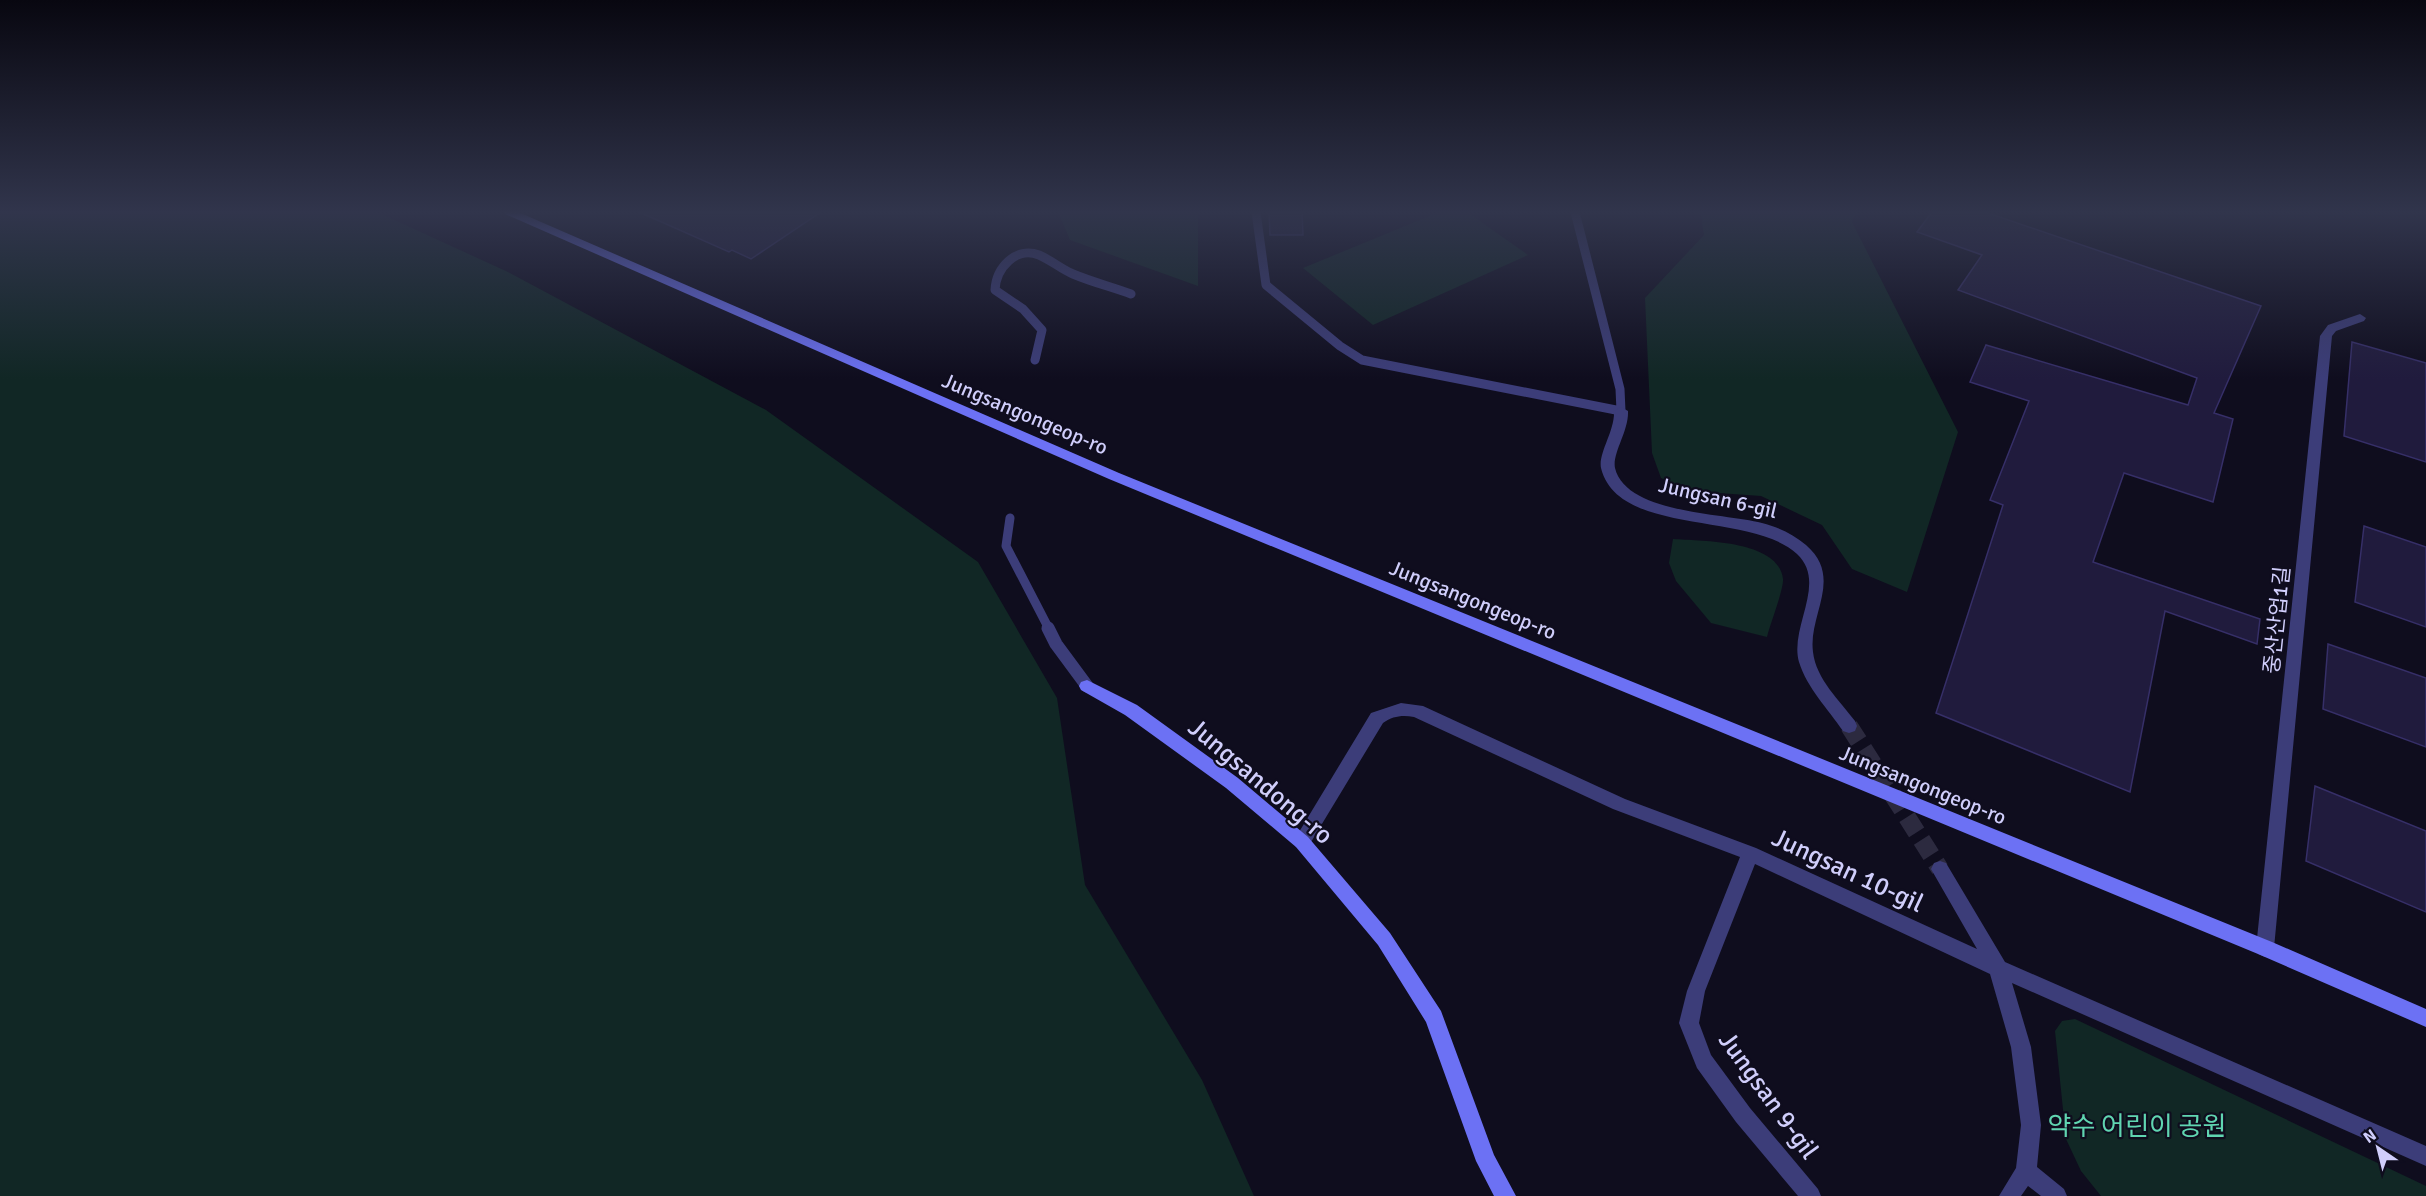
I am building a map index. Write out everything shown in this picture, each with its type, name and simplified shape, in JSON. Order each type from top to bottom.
[{"type":"street","name":"Jungsangongeop-ro","points":[[637,268],[1114,476],[2265,948],[2426,1018]]},
{"type":"street","name":"중산산업1길","points":[[2265,948],[2326,336],[2332,328],[2360,318]]},
{"type":"street","name":"Jungsan 6-gil","points":[[1621,411],[1622,425],[1609,456],[1608,466],[1611,476],[1622,490],[1639,501],[1662,510],[1763,529],[1788,540],[1809,557],[1814,564],[1817,581],[1805,631],[1805,652],[1813,674],[1849,726]]},
{"type":"street","name":"Jungsandong-ro","points":[[1087,686],[1140,717],[1232,783],[1302,842],[1384,939],[1434,1017],[1486,1161],[1506,1196]]},
{"type":"street","name":"Jungsan 10-gil","points":[[1302,842],[1377,718],[1389,711],[1402,708],[1417,711],[1619,804],[1750,853],[1998,968],[2426,1156]]},
{"type":"street","name":"Jungsan 9-gil","points":[[1750,853],[1696,991],[1689,1023],[1704,1061],[1743,1115],[1811,1196]]},
{"type":"street","points":[[1940,869],[1998,968],[2021,1047],[2031,1125],[2026,1171],[2009,1196]]},
{"type":"street","points":[[2026,1171],[2057,1196]]},
{"type":"lane","points":[[1002,268],[994,281],[995,290],[1023,309],[1042,330],[1035,360]]},
{"type":"lane","points":[[1060,268],[1131,294]]},
{"type":"lane","points":[[1265,268],[1266,285],[1340,346],[1362,360],[1621,411],[1620,389],[1589,268]]},
{"type":"lane","points":[[1010,518],[1006,546],[1056,644],[1087,686]]},
{"type":"green space","points":[[0,268],[499,268],[766,410],[978,562],[1057,698],[1085,885],[1202,1080],[1254,1196],[0,1196]]},
{"type":"green space","points":[[1147,268],[1198,268],[1198,286]]},
{"type":"green space","points":[[1303,268],[1500,268],[1373,325]]},
{"type":"green space","points":[[1673,268],[1875,268],[1958,432],[1907,592],[1852,569],[1822,525],[1761,496],[1690,491],[1661,478],[1652,453],[1645,298]]},
{"type":"green space","points":[[1673,539],[1737,545],[1768,557],[1778,566],[1783,584],[1767,637],[1711,623],[1676,581],[1669,563]]},
{"type":"green space","name":"약수 어린이 공원","points":[[2075,1019],[2426,1186],[2426,1196],[2101,1196],[2081,1171],[2066,1139],[2055,1031],[2062,1021]]},
{"type":"building","points":[[1973,268],[2149,268],[2261,306],[2214,413],[2233,419],[2213,502],[2124,473],[2093,562],[2260,619],[2257,644],[2165,611],[2130,792],[1936,713],[2003,505],[1990,500],[2029,401],[1970,382],[1986,345],[2188,405],[2197,378],[1958,290]]},
{"type":"building","points":[[2352,342],[2426,363],[2426,462],[2344,436]]},
{"type":"building","points":[[2364,526],[2426,547],[2426,627],[2355,602]]},
{"type":"building","points":[[2328,644],[2426,678],[2426,747],[2323,709]]},
{"type":"building","points":[[2315,786],[2426,831],[2426,912],[2306,861]]},
{"type":"tunnel","points":[[1849,726],[1940,869]]}]
